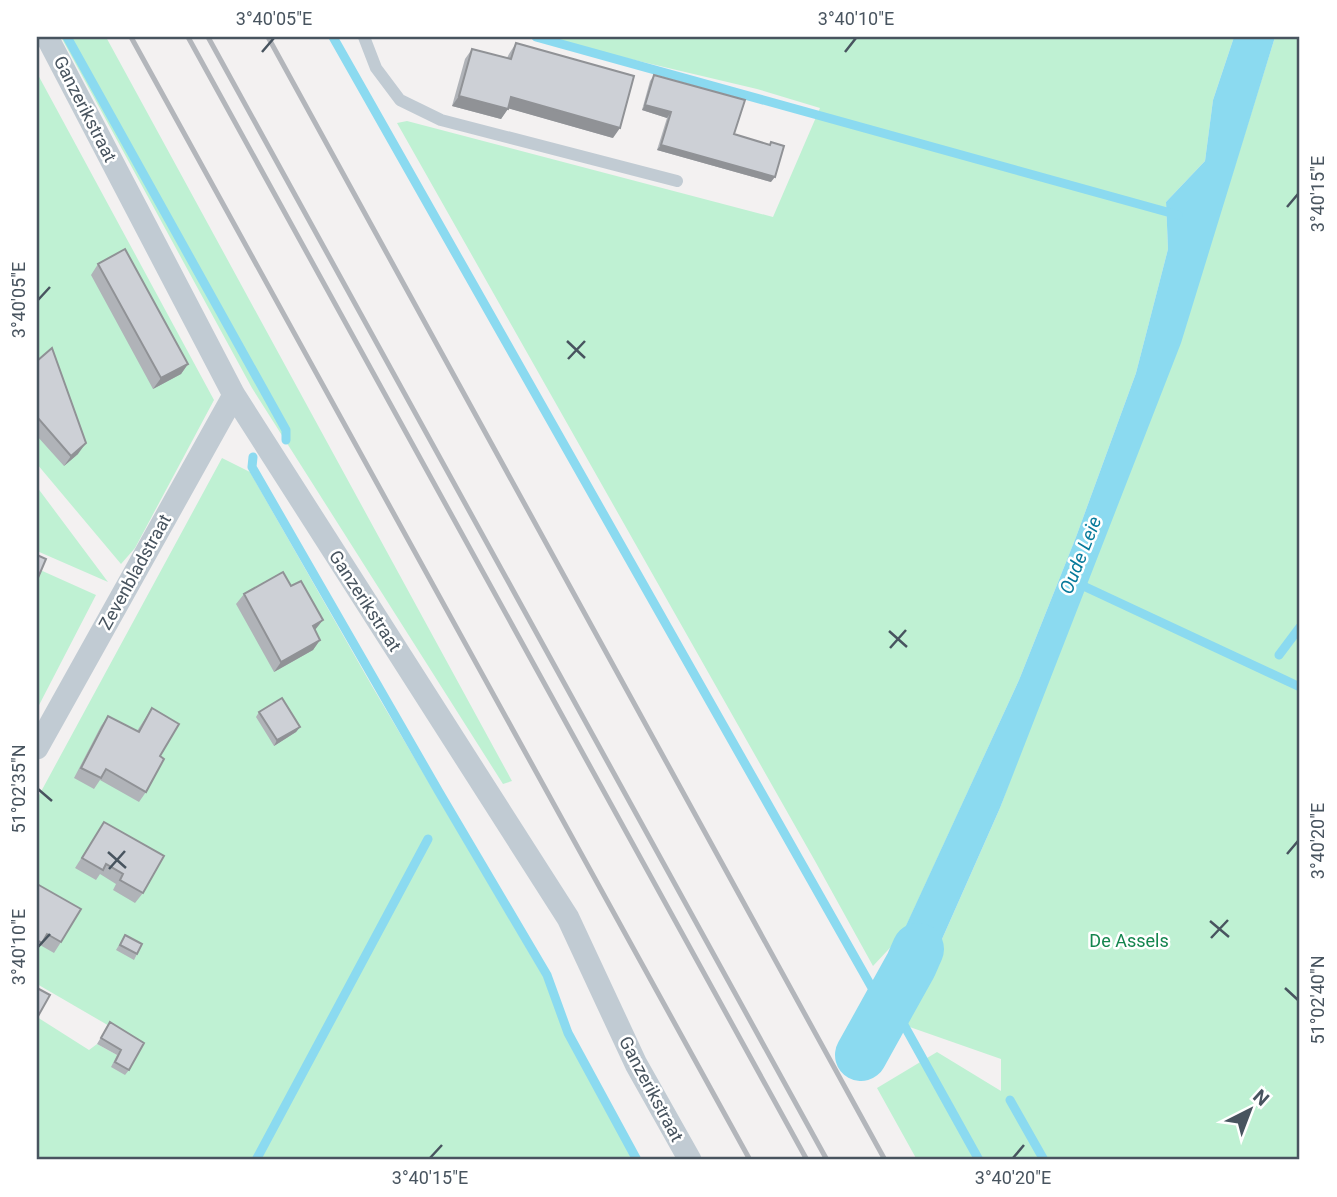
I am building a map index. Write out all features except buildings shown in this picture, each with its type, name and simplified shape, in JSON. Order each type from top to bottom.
[{"type":"street","name":"Ganzerikstraat","points":[[47,37],[234,396],[568,918],[636,1064],[690,1160]]},
{"type":"street","name":"Zevenbladstraat","points":[[37,748],[234,396]]},
{"type":"lane","points":[[364,37],[376,68],[400,100],[441,120],[677,181]]},
{"type":"green space","points":[[61,37],[106,37],[512,781],[503,784],[252,388]]},
{"type":"green space","points":[[537,37],[1234,37],[1213,100],[1205,161],[1166,202],[1168,249],[1136,373],[1076,537],[1019,680],[902,935],[873,966],[397,123],[407,121],[773,217],[820,108],[757,89]]},
{"type":"green space","name":"De Assels","points":[[1275,37],[1300,37],[1300,1160],[917,1160],[877,1088],[937,1052],[1001,1091],[1001,1059],[904,1025],[1000,808],[1231,178]]},
{"type":"green space","points":[[37,73],[214,400],[135,548],[121,564],[37,464]]},
{"type":"green space","points":[[222,458],[250,472],[547,983],[567,1033],[635,1160],[37,1160],[37,1017],[89,1050],[97,1044],[117,1055],[142,1045],[37,984],[37,799]]},
{"type":"green space","points":[[37,487],[108,582],[37,551]]},
{"type":"green space","points":[[38,569],[96,595],[37,709],[37,573]]},
{"type":"water","points":[[1234,37],[1275,37],[1181,343],[1000,808],[900,1038],[875,993],[1019,680],[1076,537],[1136,373],[1168,249],[1166,202],[1205,161],[1213,100]]},
{"type":"waterway","points":[[67,37],[286,430],[286,440]]},
{"type":"waterway","points":[[333,37],[875,993]]},
{"type":"waterway","points":[[536,37],[1178,215]]},
{"type":"waterway","points":[[253,457],[252,467],[547,975],[568,1033],[637,1160]]},
{"type":"waterway","points":[[1077,583],[1300,687]]},
{"type":"waterway","points":[[1279,655],[1300,627]]},
{"type":"waterway","points":[[256,1160],[428,839]]},
{"type":"waterway","name":"Oude Leie","points":[[861,1055],[918,949]]},
{"type":"waterway","points":[[904,1025],[979,1160]]},
{"type":"waterway","points":[[1010,1100],[1044,1160]]},
{"type":"railway","points":[[131,37],[750,1160]]},
{"type":"railway","points":[[188,37],[807,1160]]},
{"type":"railway","points":[[208,37],[827,1160]]},
{"type":"railway","points":[[268,37],[885,1160]]}]
